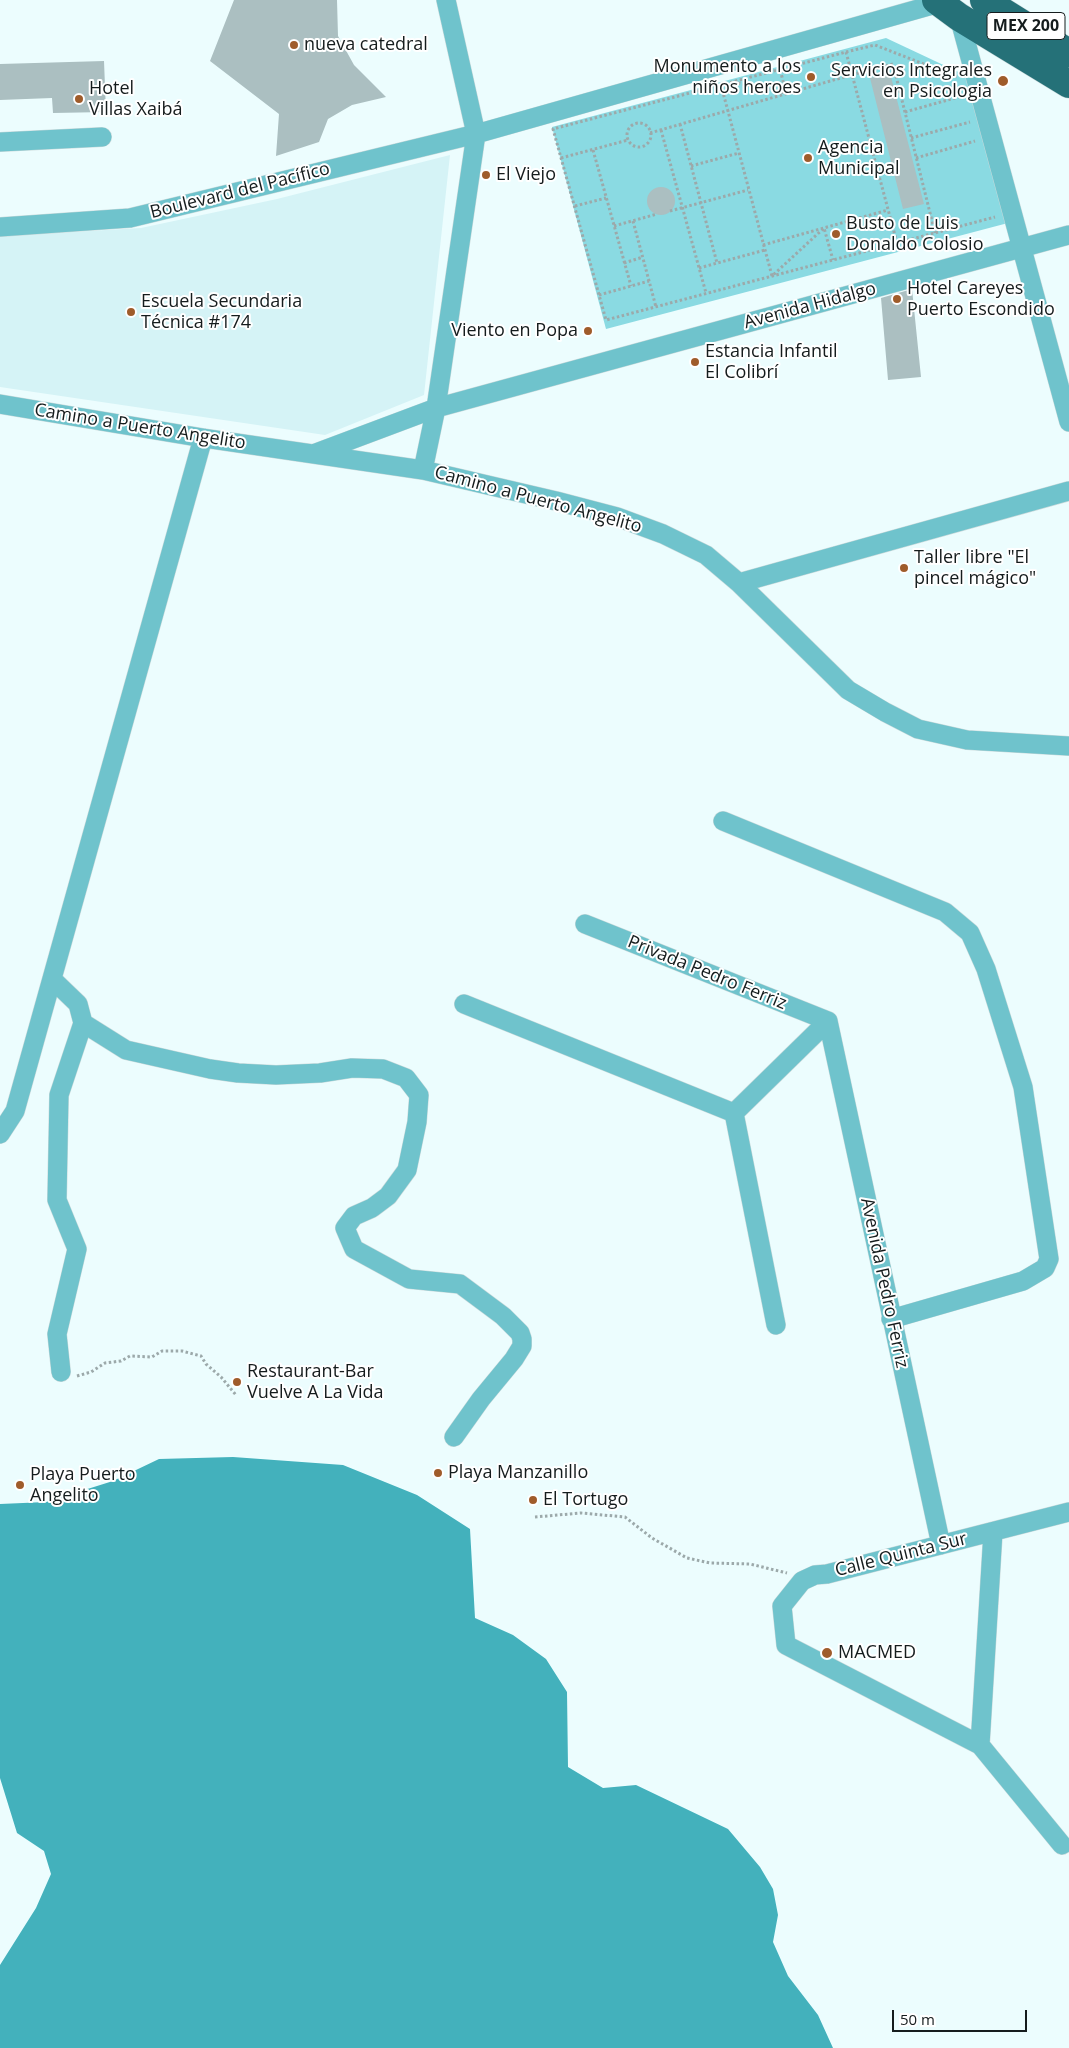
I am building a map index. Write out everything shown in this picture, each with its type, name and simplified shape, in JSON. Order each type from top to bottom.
[{"type":"highway","name":"MEX 200","points":[[984,0],[1069,53]]},
{"type":"highway","name":"MEX 200","points":[[948,4],[1069,84]]},
{"type":"street","points":[[424,470],[436,408],[476,134],[446,0]]},
{"type":"street","points":[[948,4],[1022,248],[1069,422]]},
{"type":"street","name":"Boulevard del Pacífico","points":[[0,227],[130,218],[476,134],[948,4]]},
{"type":"street","points":[[0,142],[102,137]]},
{"type":"street","name":"Avenida Hidalgo","points":[[312,454],[436,408],[1069,235]]},
{"type":"street","name":"Camino a Puerto Angelito","points":[[0,404],[203,438],[424,470],[617,517],[663,534],[706,555],[739,583],[848,690],[918,729],[967,740],[1069,746]]},
{"type":"street","points":[[0,1134],[15,1111],[203,438]]},
{"type":"street","points":[[739,583],[1069,491]]},
{"type":"street","points":[[723,821],[945,912],[970,933],[986,969],[1023,1087],[1049,1259],[1045,1268],[1023,1281],[891,1319]]},
{"type":"street","name":"Privada Pedro Ferriz","points":[[585,924],[828,1021]]},
{"type":"street","points":[[52,979],[78,1004],[83,1023],[59,1096],[57,1200],[77,1249],[57,1334],[61,1372]]},
{"type":"street","points":[[464,1004],[734,1113]]},
{"type":"street","points":[[734,1113],[828,1021]]},
{"type":"street","name":"Avenida Pedro Ferriz","points":[[828,1021],[941,1545]]},
{"type":"street","points":[[83,1023],[126,1050],[210,1069],[276,1075],[320,1073],[352,1068],[383,1069],[406,1078],[419,1094],[417,1122],[407,1170],[388,1196],[372,1208],[354,1216],[345,1228],[354,1249],[409,1279],[460,1284],[504,1316],[520,1333],[522,1339],[522,1346],[514,1359],[481,1398],[454,1437]]},
{"type":"street","points":[[734,1113],[776,1325]]},
{"type":"street","name":"Calle Quinta Sur","points":[[980,1745],[786,1645],[782,1606],[802,1581],[815,1575],[827,1574],[1069,1512]]},
{"type":"street","points":[[993,1532],[980,1745],[1062,1845]]},
{"type":"path","points":[[958,78],[875,46],[553,129],[606,320],[996,216]]},
{"type":"path","points":[[846,52],[897,243]]},
{"type":"path","points":[[650,133],[851,74],[893,64],[935,233]]},
{"type":"path","points":[[780,69],[786,93]]},
{"type":"path","points":[[731,82],[786,93]]},
{"type":"path","points":[[721,85],[772,276]]},
{"type":"path","points":[[905,112],[963,95],[965,104]]},
{"type":"path","points":[[968,113],[972,128]]},
{"type":"path","points":[[911,138],[970,122]]},
{"type":"path","points":[[680,124],[717,263]]},
{"type":"path","points":[[633,125],[645,125],[650,133],[648,142],[642,146],[635,146],[629,140],[628,131],[633,125]]},
{"type":"path","points":[[661,130],[706,293]]},
{"type":"path","points":[[974,134],[978,150]]},
{"type":"path","points":[[561,158],[629,140]]},
{"type":"path","points":[[916,158],[975,141]]},
{"type":"path","points":[[593,150],[631,286]]},
{"type":"path","points":[[691,166],[739,153]]},
{"type":"path","points":[[670,211],[748,190]]},
{"type":"path","points":[[575,206],[606,198]]},
{"type":"path","points":[[763,245],[888,210]]},
{"type":"path","points":[[614,226],[657,214]]},
{"type":"path","points":[[633,221],[656,307]]},
{"type":"path","points":[[824,228],[833,260]]},
{"type":"path","points":[[772,276],[824,228]]},
{"type":"path","points":[[699,268],[765,250]]},
{"type":"path","points":[[624,263],[643,257]]},
{"type":"path","points":[[599,295],[649,280]]},
{"type":"path","points":[[61,1372],[77,1376],[91,1372],[105,1363],[120,1361],[130,1356],[152,1357],[162,1351],[182,1351],[201,1356],[206,1364],[221,1377],[236,1395]]},
{"type":"path","points":[[535,1517],[581,1513],[625,1516],[652,1538],[687,1558],[710,1563],[750,1564],[796,1575],[815,1575]]},
{"type":"shaded area","points":[[886,38],[969,77],[1008,223],[606,329],[552,127]]},
{"type":"shaded area","points":[[450,155],[424,395],[325,435],[0,387],[0,236],[141,228],[277,199]]},
{"type":"shaded area","points":[[233,1457],[343,1465],[417,1495],[470,1529],[475,1618],[513,1635],[546,1659],[567,1692],[568,1767],[603,1788],[636,1785],[728,1829],[760,1867],[773,1889],[778,1915],[773,1942],[788,1976],[818,2015],[833,2048],[0,2048],[0,1965],[36,1908],[51,1874],[44,1851],[17,1833],[0,1778],[0,1504],[46,1502],[113,1481],[159,1459]]},
{"type":"building","points":[[234,0],[337,0],[338,36],[354,65],[386,97],[352,105],[328,119],[319,142],[276,156],[279,114],[210,61]]},
{"type":"building","points":[[104,61],[106,112],[53,113],[52,98],[0,100],[0,64]]},
{"type":"building","points":[[890,73],[924,204],[903,209],[870,78]]},
{"type":"building","points":[[661,187],[671,191],[675,201],[671,211],[661,215],[651,211],[647,201],[651,191]]},
{"type":"building","points":[[912,289],[921,377],[888,380],[881,298]]},
{"type":"place","name":"nueva catedral","points":[[294,45]]},
{"type":"place","name":"Monumento a los niños heroes","points":[[811,77]]},
{"type":"place","name":"Servicios Integrales en Psicologia","points":[[1003,81]]},
{"type":"place","name":"Hotel Villas Xaibá","points":[[79,99]]},
{"type":"place","name":"Agencia Municipal","points":[[808,158]]},
{"type":"place","name":"El Viejo","points":[[486,175]]},
{"type":"place","name":"Busto de Luis Donaldo Colosio","points":[[836,234]]},
{"type":"place","name":"Hotel Careyes Puerto Escondido","points":[[897,299]]},
{"type":"place","name":"Escuela Secundaria Técnica #174","points":[[131,312]]},
{"type":"place","name":"Viento en Popa","points":[[588,331]]},
{"type":"place","name":"Estancia Infantil El Colibrí","points":[[695,362]]},
{"type":"place","name":"Taller libre \"El pincel mágico\"","points":[[904,568]]},
{"type":"place","name":"Restaurant-Bar Vuelve A La Vida","points":[[237,1382]]},
{"type":"place","name":"Playa Manzanillo","points":[[438,1473]]},
{"type":"place","name":"Playa Puerto Angelito","points":[[20,1485]]},
{"type":"place","name":"El Tortugo","points":[[533,1500]]},
{"type":"place","name":"MACMED","points":[[827,1653]]}]
